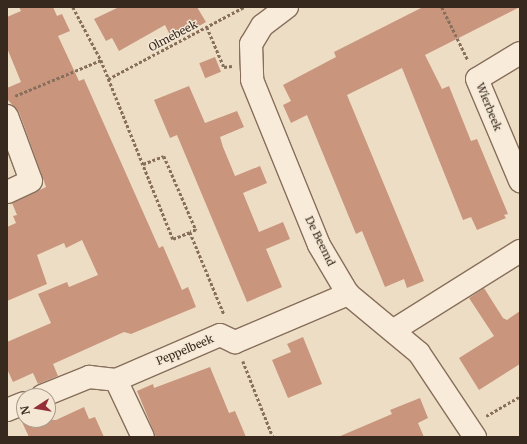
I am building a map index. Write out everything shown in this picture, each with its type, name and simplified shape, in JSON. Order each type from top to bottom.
[{"type":"street","name":"De Beemd","points":[[281,8],[262,26],[251,44],[252,80],[319,245],[348,294],[394,330],[419,353],[472,431]]},
{"type":"street","name":"Wierbeek","points":[[520,53],[477,80],[520,181]]},
{"type":"street","points":[[7,116],[31,181],[7,192]]},
{"type":"street","points":[[394,330],[520,251]]},
{"type":"street","points":[[235,342],[348,294]]},
{"type":"street","name":"Peppelbeek","points":[[56,390],[89,377],[116,380],[220,335],[235,342]]},
{"type":"street","points":[[116,380],[143,437]]},
{"type":"path","points":[[73,7],[101,60],[173,239],[196,230],[164,156],[143,164]]},
{"type":"path","name":"Olmebeek","points":[[108,79],[244,7]]},
{"type":"path","points":[[442,7],[477,80]]},
{"type":"path","points":[[207,27],[224,67],[252,64]]},
{"type":"path","points":[[7,99],[101,60]]},
{"type":"path","points":[[190,232],[273,437]]},
{"type":"path","points":[[472,431],[520,396]]},
{"type":"building","points":[[19,7],[53,7],[57,16],[62,14],[70,31],[58,36],[79,81],[84,79],[159,248],[163,246],[182,290],[188,287],[196,307],[131,334],[124,332],[53,364],[58,376],[38,384],[33,373],[13,382],[7,369],[7,342],[51,323],[38,294],[67,282],[69,287],[98,275],[82,240],[66,248],[64,243],[37,255],[47,284],[7,301],[7,227],[16,223],[13,216],[17,215],[12,203],[46,187],[19,112],[7,99],[7,88],[21,82],[7,48],[7,17],[21,11]]},
{"type":"building","points":[[119,7],[197,7],[206,22],[173,41],[165,25],[119,51],[112,38],[106,41],[94,19]]},
{"type":"building","points":[[423,7],[520,7],[425,55],[442,89],[449,86],[471,141],[477,139],[508,214],[504,215],[506,218],[477,230],[471,217],[463,220],[402,68],[347,95],[424,281],[407,288],[404,279],[385,287],[362,231],[356,234],[307,115],[291,123],[283,105],[291,101],[283,85],[336,57],[334,52]]},
{"type":"building","points":[[215,57],[221,72],[205,78],[199,63]]},
{"type":"building","points":[[189,86],[205,123],[237,111],[244,127],[220,137],[235,176],[260,166],[267,183],[243,193],[259,232],[283,222],[290,239],[266,249],[282,287],[247,302],[177,135],[170,138],[154,100]]},
{"type":"building","points":[[484,288],[503,318],[507,320],[520,311],[520,364],[479,390],[459,358],[494,336],[469,298]]},
{"type":"building","points":[[303,337],[322,384],[288,398],[272,360],[291,352],[287,344]]},
{"type":"building","points":[[210,367],[229,413],[235,411],[246,437],[156,437],[137,391],[153,384],[154,388]]},
{"type":"building","points":[[420,398],[428,418],[418,423],[424,437],[338,437],[392,414],[390,410]]},
{"type":"building","points":[[84,407],[89,419],[95,417],[104,437],[29,437],[25,428],[56,428],[56,420]]}]
